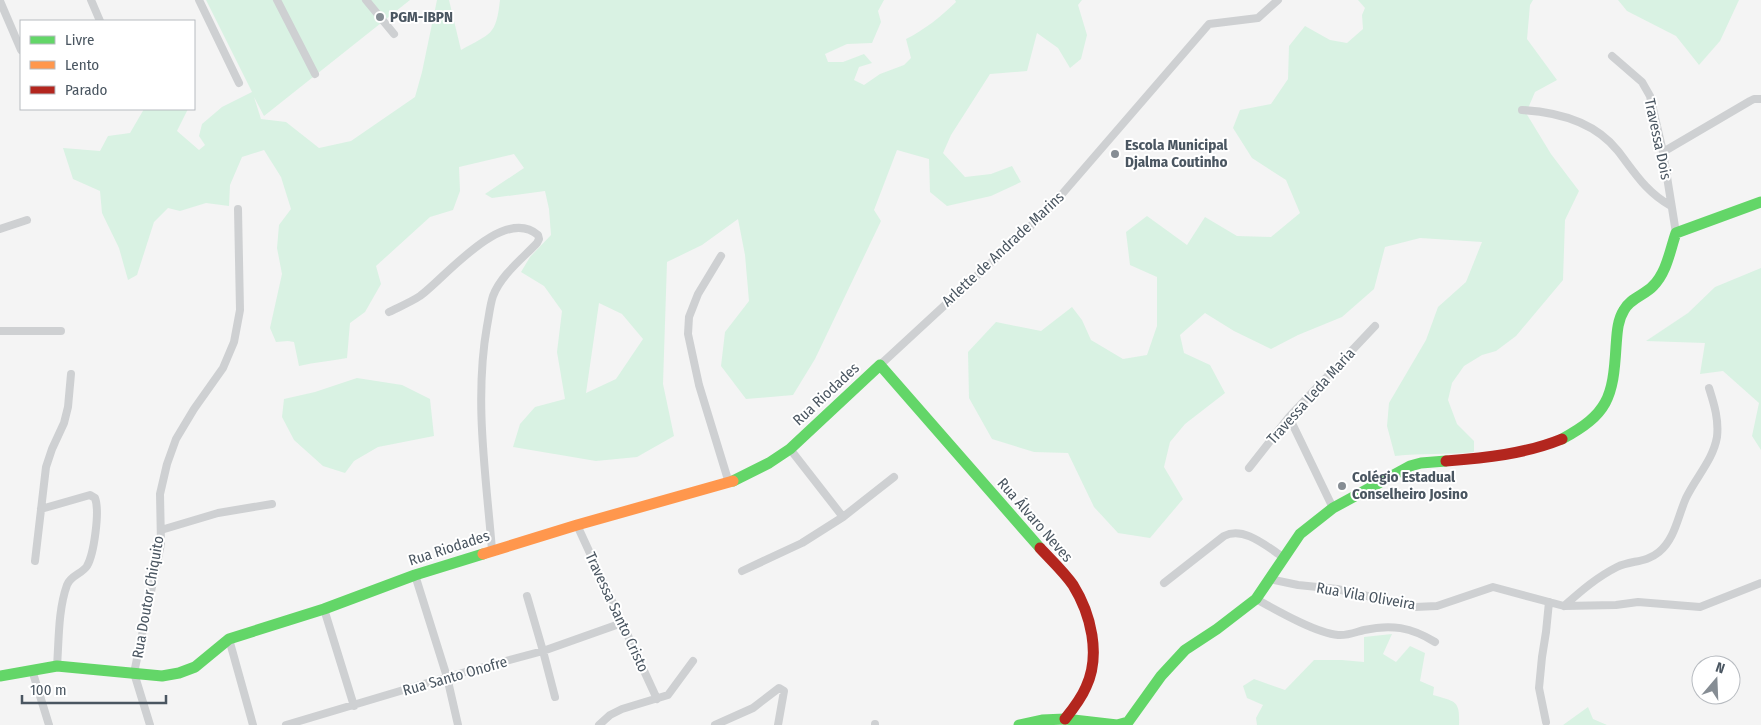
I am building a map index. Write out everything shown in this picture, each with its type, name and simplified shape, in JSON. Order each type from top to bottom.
[{"type":"street","points":[[91,0],[100,20]]},
{"type":"street","points":[[200,0],[239,83]]},
{"type":"street","points":[[277,0],[315,74]]},
{"type":"street","points":[[366,0],[394,34]]},
{"type":"street","points":[[0,1],[20,48]]},
{"type":"street","name":"Arlette de Andrade Marins","points":[[880,364],[1050,208],[1209,24],[1258,18],[1278,1]]},
{"type":"street","name":"Travessa Dois","points":[[1612,56],[1642,82],[1650,96],[1663,152],[1676,233]]},
{"type":"street","points":[[1663,152],[1750,101],[1761,99]]},
{"type":"street","name":"Travessa Dois","points":[[1522,110],[1545,112],[1575,120],[1591,127],[1617,149],[1648,190],[1658,199],[1671,206]]},
{"type":"street","points":[[1019,725],[1042,720],[1065,719],[1123,724],[1161,676],[1185,650],[1217,629],[1256,599],[1300,534],[1334,508],[1410,466],[1421,463],[1524,452],[1574,434],[1591,421],[1602,409],[1613,386],[1619,329],[1624,310],[1658,281],[1676,233],[1761,202]]},
{"type":"street","name":"Rua Doutor Chiquito","points":[[134,673],[161,544],[160,494],[167,464],[176,439],[194,409],[223,368],[234,342],[240,310],[238,209]]},
{"type":"street","points":[[0,229],[27,220]]},
{"type":"street","points":[[389,312],[420,296],[456,262],[482,241],[509,229],[525,228],[534,231],[538,235],[537,243],[511,269],[493,296],[483,352],[480,399],[492,550]]},
{"type":"street","points":[[721,256],[698,294],[689,317],[688,334],[699,385],[729,483]]},
{"type":"street","name":"Travessa Leda Maria","points":[[1249,468],[1289,416],[1375,326]]},
{"type":"street","points":[[0,331],[61,331]]},
{"type":"street","name":"Rua Riodades","points":[[0,676],[57,666],[162,676],[179,673],[195,667],[229,639],[324,609],[415,575],[492,550],[729,483],[769,463],[790,449],[880,364]]},
{"type":"street","name":"Rua Álvaro Neves","points":[[880,364],[1072,584],[1082,600],[1092,634],[1093,669],[1088,684],[1065,719]]},
{"type":"street","points":[[35,561],[46,467],[52,448],[64,423],[68,407],[71,374]]},
{"type":"street","points":[[1564,606],[1601,576],[1619,566],[1644,561],[1658,553],[1669,543],[1687,496],[1707,465],[1717,438],[1718,416],[1709,388]]},
{"type":"street","points":[[1289,416],[1334,508]]},
{"type":"street","points":[[790,449],[843,516]]},
{"type":"street","points":[[742,571],[802,542],[843,516],[894,477]]},
{"type":"street","points":[[41,509],[90,495],[95,498],[97,503],[98,513],[95,536],[88,563],[86,568],[72,577],[66,587],[60,618],[57,666]]},
{"type":"street","points":[[161,530],[218,513],[272,504]]},
{"type":"street","name":"Travessa Santo Cristo","points":[[577,525],[658,699]]},
{"type":"street","points":[[1164,583],[1224,536],[1231,533],[1245,534],[1283,557]]},
{"type":"street","points":[[415,575],[447,677],[458,725]]},
{"type":"street","name":"Rua Vila Oliveira","points":[[1269,579],[1298,585],[1337,589],[1415,607],[1437,606],[1494,587],[1564,606],[1616,605],[1638,602],[1700,607],[1761,583]]},
{"type":"street","points":[[526,596],[555,698]]},
{"type":"street","points":[[1256,599],[1294,619],[1327,633],[1345,635],[1389,626],[1415,632],[1434,642]]},
{"type":"street","points":[[1546,722],[1540,694],[1540,677],[1549,602]]},
{"type":"street","points":[[324,609],[354,706]]},
{"type":"street","name":"Rua Santo Onofre","points":[[286,725],[447,677],[543,651],[622,623]]},
{"type":"street","points":[[229,639],[253,725]]},
{"type":"street","points":[[599,725],[610,715],[622,708],[668,695],[693,661]]},
{"type":"street","points":[[32,670],[49,725]]},
{"type":"street","points":[[134,673],[150,725]]},
{"type":"street","points":[[715,725],[754,708],[779,688],[784,691],[784,698],[778,725]]},
{"type":"green space","points":[[206,0],[410,0],[264,116],[254,97],[261,119],[286,122],[319,148],[351,141],[415,97],[437,0],[449,0],[461,50],[485,36],[494,27],[500,0],[884,0],[878,11],[881,22],[872,43],[847,44],[825,54],[828,62],[843,62],[864,54],[872,63],[859,67],[854,80],[864,85],[880,74],[904,65],[911,58],[906,39],[938,18],[956,2],[955,0],[1082,0],[1078,5],[1087,35],[1081,59],[1070,68],[1058,48],[1037,33],[1027,71],[990,74],[951,135],[943,153],[965,177],[991,174],[1012,166],[1021,182],[991,196],[947,206],[930,192],[929,159],[897,150],[874,210],[881,221],[815,359],[793,395],[746,399],[721,366],[725,332],[749,301],[745,255],[738,219],[702,245],[667,262],[663,384],[674,436],[637,457],[596,461],[513,447],[520,424],[535,407],[565,399],[557,352],[562,311],[544,286],[521,272],[530,257],[551,235],[549,209],[545,191],[492,198],[485,194],[524,168],[514,154],[459,167],[460,191],[453,210],[430,217],[376,266],[381,284],[365,312],[350,323],[347,358],[299,366],[294,342],[276,342],[270,328],[282,274],[277,248],[279,225],[291,209],[281,177],[264,150],[242,157],[230,185],[229,206],[206,203],[180,211],[168,208],[154,222],[137,275],[128,280],[119,248],[102,213],[100,191],[73,179],[63,148],[100,151],[108,136],[130,133],[143,110],[188,110],[177,131],[199,150],[205,145],[199,136],[202,124],[222,107],[252,92]],"holes":[[[599,303],[622,314],[643,339],[616,379],[586,393]]]},
{"type":"green space","points":[[1358,0],[1533,0],[1530,5],[1527,39],[1557,80],[1535,92],[1526,113],[1551,154],[1579,191],[1565,220],[1563,280],[1516,336],[1496,351],[1482,355],[1464,366],[1452,383],[1448,400],[1457,424],[1474,441],[1474,452],[1464,453],[1395,456],[1387,426],[1389,403],[1426,340],[1438,307],[1466,282],[1482,242],[1420,238],[1385,247],[1374,289],[1342,317],[1298,335],[1271,349],[1234,331],[1205,313],[1180,335],[1184,353],[1210,365],[1225,393],[1185,424],[1170,442],[1164,467],[1183,499],[1150,538],[1118,533],[1094,507],[1068,453],[1034,452],[992,439],[969,398],[968,352],[996,322],[1041,331],[1072,307],[1082,320],[1091,340],[1123,359],[1147,355],[1157,326],[1157,277],[1130,265],[1126,232],[1147,216],[1187,245],[1205,217],[1237,236],[1271,237],[1300,213],[1286,180],[1252,158],[1233,128],[1240,110],[1271,104],[1288,79],[1289,46],[1305,26],[1330,40],[1347,43],[1363,29],[1362,15],[1365,8]]},
{"type":"green space","points":[[1618,0],[1739,0],[1720,41],[1699,65],[1676,36],[1627,11]]},
{"type":"green space","points":[[1761,268],[1761,450],[1752,436],[1759,403],[1723,371],[1700,374],[1705,343],[1646,341],[1688,313],[1715,287]]},
{"type":"green space","points":[[357,378],[402,385],[430,399],[434,436],[378,447],[354,461],[345,473],[323,466],[294,440],[282,417],[284,399],[315,392]]},
{"type":"green space","points":[[1392,634],[1383,654],[1396,662],[1410,646],[1425,653],[1420,681],[1434,687],[1433,695],[1455,703],[1459,711],[1459,725],[1257,725],[1256,718],[1263,705],[1247,698],[1243,686],[1254,679],[1285,690],[1314,660],[1364,662],[1364,637]]},
{"type":"green space","points":[[1588,707],[1593,719],[1607,725],[1563,725]]},
{"type":"traffic: fast","points":[[1562,439],[1589,421],[1605,403],[1613,379],[1618,328],[1622,314],[1630,302],[1650,289],[1658,280],[1668,261],[1676,233],[1761,202]]},
{"type":"traffic: fast","points":[[733,481],[769,463],[790,449],[880,365],[1040,548]]},
{"type":"traffic: fast","points":[[1019,725],[1042,720],[1065,719],[1117,725],[1128,722],[1161,676],[1185,650],[1217,629],[1256,599],[1300,534],[1333,508],[1410,466],[1446,461]]},
{"type":"traffic: fast","points":[[0,676],[57,666],[162,676],[179,673],[195,667],[229,639],[324,609],[415,575],[483,554]]},
{"type":"traffic: slow","points":[[483,554],[733,481]]},
{"type":"traffic: jam","points":[[1446,461],[1519,452],[1562,439]]},
{"type":"traffic: jam","points":[[1040,548],[1073,585],[1085,609],[1092,635],[1093,662],[1090,675],[1082,696],[1065,719]]},
{"type":"place","name":"PGM-IBPN","points":[[380,17]]},
{"type":"place","name":"Escola Municipal Djalma Coutinho","points":[[1115,154]]},
{"type":"place","name":"Colégio Estadual Conselheiro Josino","points":[[1342,486]]}]
